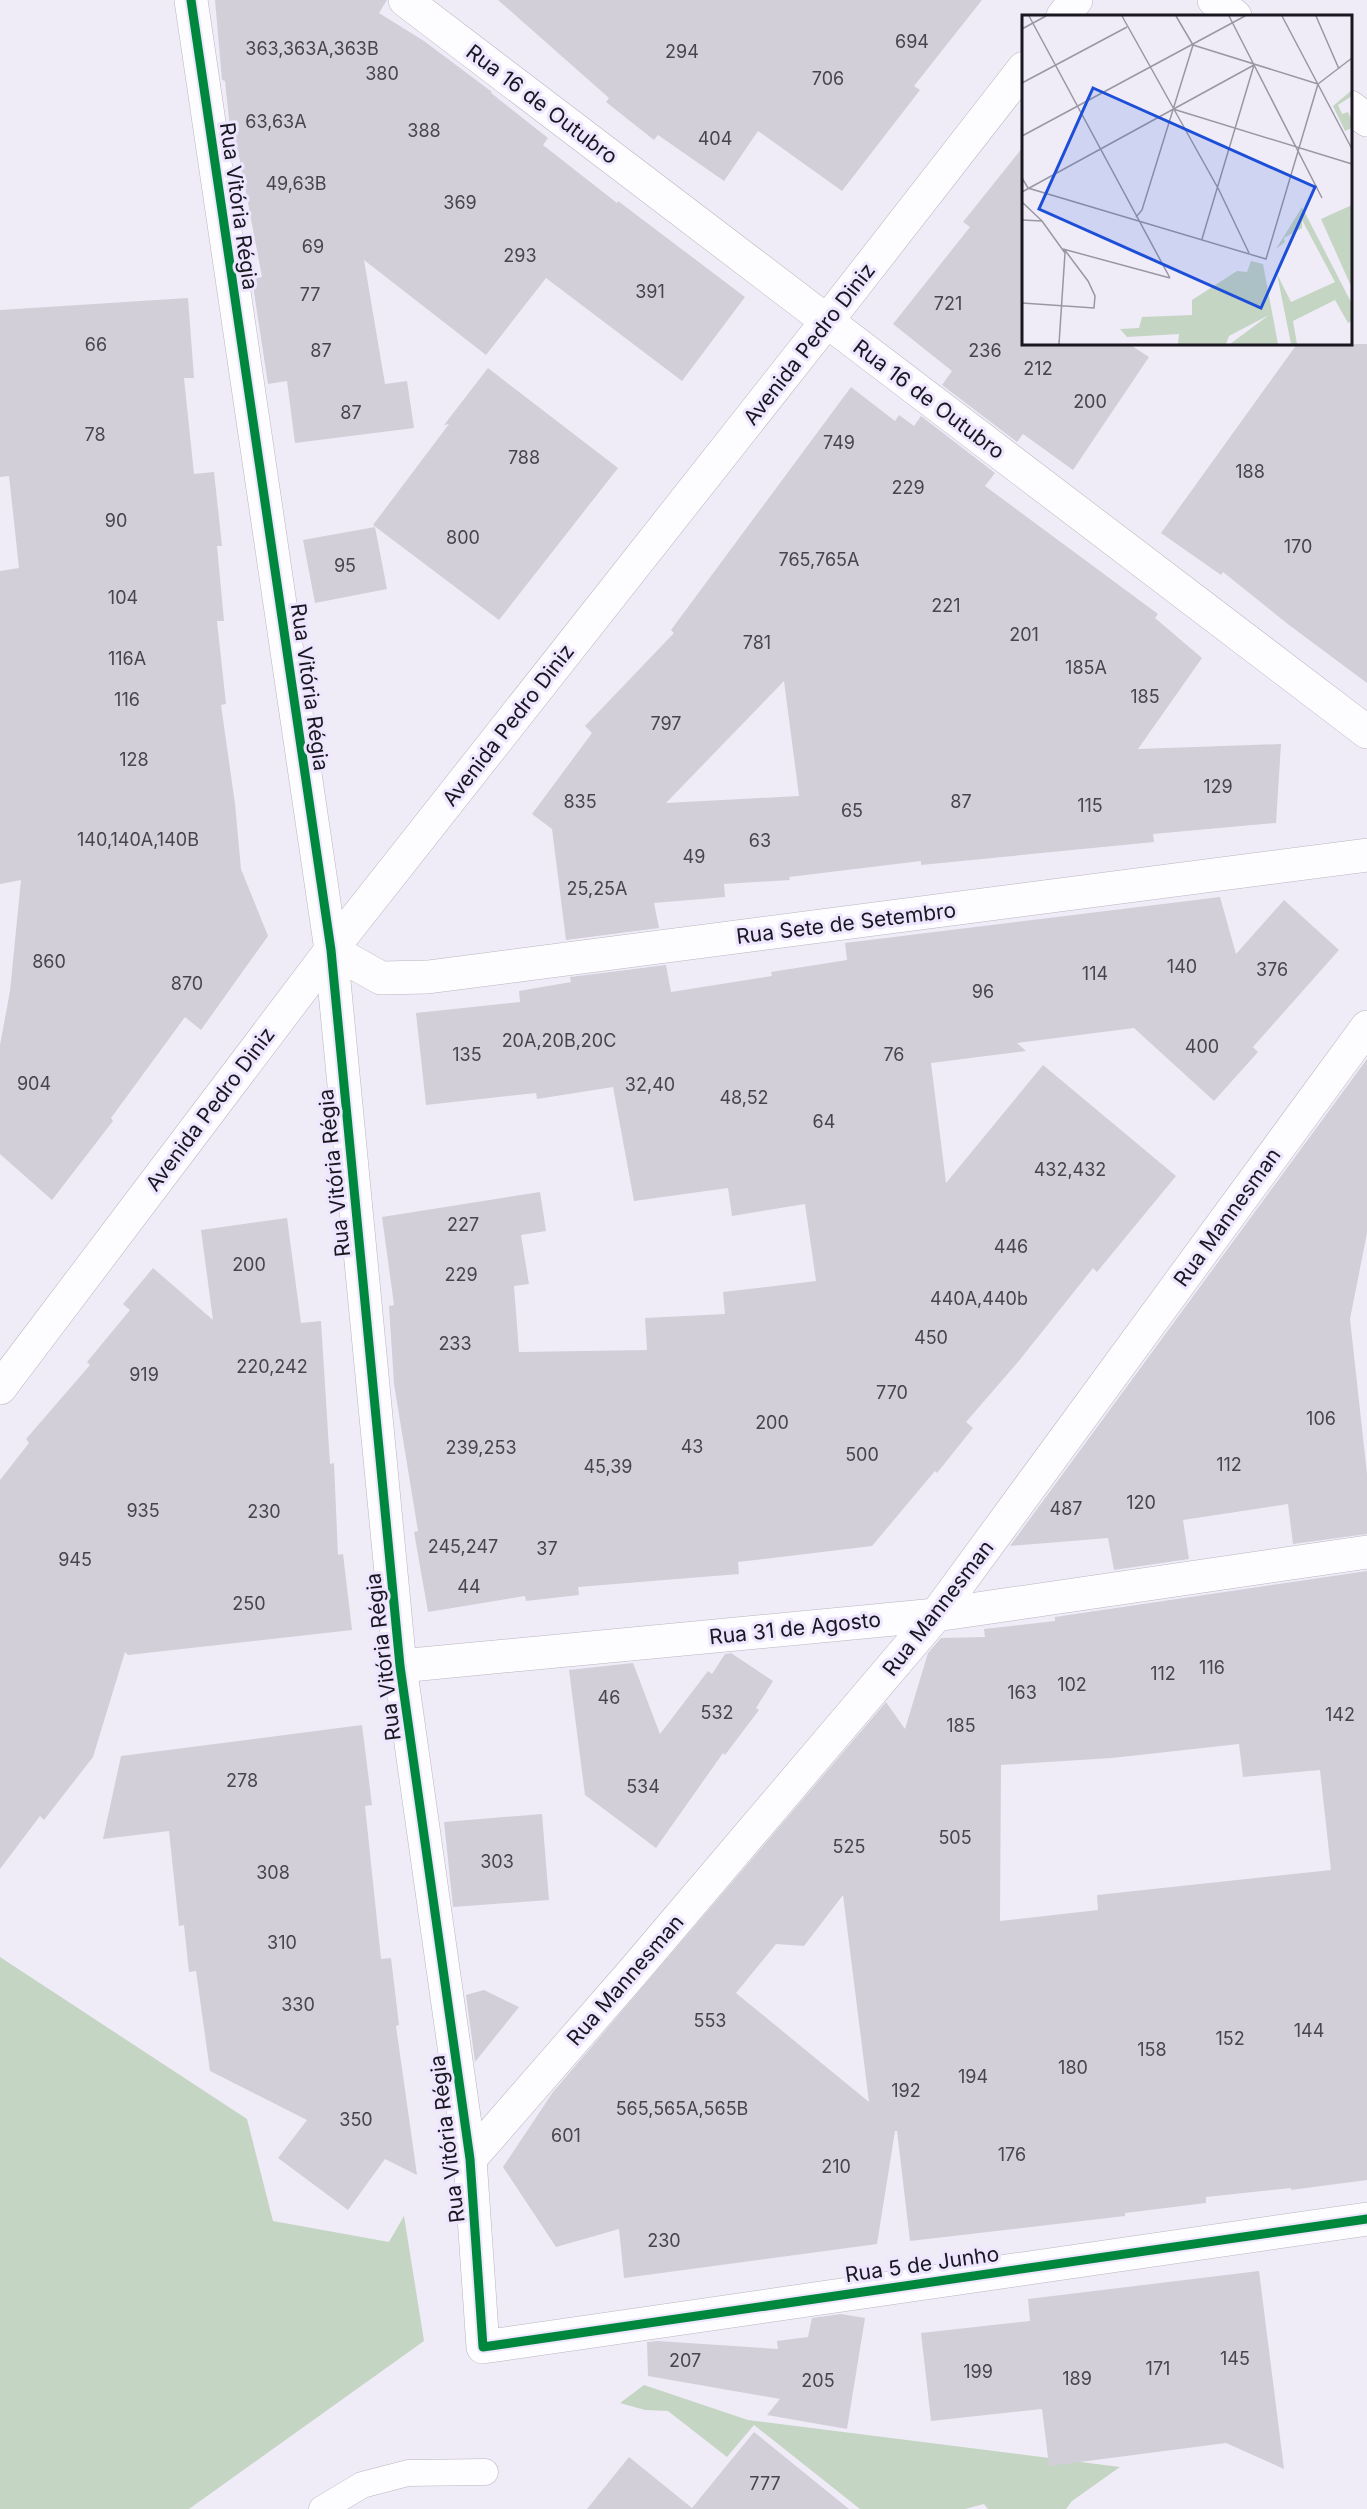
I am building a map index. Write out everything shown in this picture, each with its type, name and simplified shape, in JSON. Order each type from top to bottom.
[{"type":"street","name":"Rua Vitória Régia","points":[[191,0],[331,950],[400,1666],[470,2159],[483,2347]]},
{"type":"street","name":"Rua 16 de Outubro","points":[[405,0],[1367,732]]},
{"type":"street","points":[[1064,15],[1076,0]]},
{"type":"street","points":[[1214,0],[1233,15]]},
{"type":"street","name":"Avenida Pedro Diniz","points":[[0,1388],[331,950],[827,321],[1022,69]]},
{"type":"street","points":[[1352,109],[1367,120]]},
{"type":"street","name":"Rua Sete de Setembro","points":[[331,950],[381,978],[428,978],[1367,855]]},
{"type":"street","name":"Rua Mannesman","points":[[470,2159],[632,1973],[936,1615],[1367,1027]]},
{"type":"street","name":"Rua 31 de Agosto","points":[[400,1666],[936,1615],[1367,1552]]},
{"type":"street","name":"Rua 5 de Junho","points":[[483,2347],[1367,2219]]},
{"type":"lane","points":[[321,2509],[362,2485],[408,2473],[485,2472]]},
{"type":"green space","points":[[0,1957],[247,2119],[273,2221],[389,2242],[404,2216],[424,2341],[189,2509],[0,2509]]},
{"type":"green space","points":[[644,2385],[748,2420],[1120,2467],[1072,2501],[1066,2509],[988,2509],[984,2504],[965,2509],[860,2509],[754,2425],[727,2457],[668,2411],[645,2410],[620,2403]]},
{"type":"building","points":[[215,0],[387,0],[379,13],[424,41],[492,92],[548,138],[543,145],[617,203],[618,201],[745,297],[682,381],[546,278],[486,355],[364,260],[385,384],[407,381],[414,428],[295,443],[287,381],[268,384],[252,279],[262,277],[239,156],[233,157],[225,81],[222,80]]},
{"type":"building","points":[[498,0],[982,0],[914,86],[920,90],[842,191],[758,131],[724,181],[658,135],[654,140],[606,102],[609,98]]},
{"type":"building","points":[[1022,148],[1022,345],[1131,345],[1149,357],[1073,470],[1023,434],[1017,442],[942,385],[952,371],[893,324],[970,227],[963,222]]},
{"type":"building","points":[[188,298],[194,378],[184,378],[194,474],[214,472],[222,546],[217,546],[224,621],[217,621],[226,704],[221,705],[235,804],[241,869],[268,936],[201,1030],[185,1017],[111,1118],[113,1121],[52,1200],[0,1154],[0,1045],[10,991],[21,880],[0,884],[0,571],[19,568],[9,476],[0,477],[0,310]]},
{"type":"building","points":[[1367,344],[1367,683],[1223,572],[1221,575],[1161,533],[1296,345]]},
{"type":"building","points":[[488,368],[618,468],[499,620],[373,525],[449,424],[444,425]]},
{"type":"building","points":[[851,387],[895,421],[899,415],[914,426],[921,416],[995,473],[985,486],[1158,614],[1155,618],[1202,658],[1138,749],[1281,744],[1276,823],[1153,834],[1154,842],[921,865],[921,861],[789,877],[790,880],[724,884],[725,897],[654,903],[659,928],[566,940],[552,829],[532,814],[592,733],[585,726],[674,633],[671,630]],"holes":[[[784,681],[799,796],[666,803]]]},
{"type":"building","points":[[375,527],[387,589],[315,603],[303,540]]},
{"type":"building","points":[[1220,897],[1236,954],[1284,900],[1339,950],[1253,1047],[1258,1052],[1214,1101],[1134,1028],[1017,1043],[1026,1051],[931,1063],[946,1183],[1043,1065],[1176,1176],[1097,1272],[1093,1268],[1018,1362],[966,1422],[973,1428],[937,1473],[935,1471],[872,1546],[738,1562],[739,1574],[578,1587],[579,1595],[526,1601],[525,1596],[428,1612],[414,1532],[418,1531],[394,1384],[389,1306],[394,1305],[382,1217],[540,1192],[546,1231],[521,1235],[529,1284],[514,1286],[519,1352],[647,1350],[645,1318],[725,1314],[723,1292],[816,1281],[805,1204],[732,1216],[728,1188],[634,1201],[613,1087],[537,1099],[536,1093],[426,1105],[416,1013],[520,1002],[519,991],[571,982],[570,977],[666,965],[671,992],[772,976],[771,972],[847,960],[845,943]]},
{"type":"building","points":[[1367,1059],[1367,1233],[1350,1319],[1367,1474],[1367,1534],[1293,1544],[1288,1504],[1183,1520],[1189,1559],[1114,1570],[1108,1538],[1010,1546]]},
{"type":"building","points":[[287,1218],[301,1323],[321,1321],[330,1464],[334,1463],[338,1555],[343,1554],[352,1630],[128,1655],[125,1652],[93,1757],[44,1820],[40,1816],[0,1869],[0,1480],[29,1443],[26,1439],[90,1365],[87,1362],[130,1310],[123,1304],[153,1268],[213,1320],[201,1230]]},
{"type":"building","points":[[1367,1571],[1367,2180],[1291,2190],[1291,2188],[1206,2197],[1206,2203],[1125,2213],[1125,2216],[910,2241],[897,2131],[895,2131],[877,2244],[624,2278],[619,2229],[556,2247],[503,2167],[553,2092],[886,1702],[905,1729],[928,1653],[941,1638],[985,1637],[984,1629],[1055,1621],[1055,1617]],"holes":[[[1239,1744],[1243,1777],[1320,1770],[1331,1870],[1097,1895],[1098,1910],[1000,1921],[1001,1765],[1112,1758]],[[843,1895],[869,2102],[736,1993],[776,1944],[804,1946]]]},
{"type":"building","points":[[731,1653],[773,1681],[756,1708],[759,1710],[725,1755],[723,1753],[656,1848],[585,1795],[569,1670],[633,1663],[660,1734],[708,1671],[712,1674],[725,1654]]},
{"type":"building","points":[[362,1725],[372,1805],[365,1806],[381,1959],[391,1958],[399,2025],[396,2026],[417,2175],[385,2159],[348,2210],[278,2158],[307,2120],[210,2071],[196,1971],[189,1972],[184,1925],[179,1926],[169,1831],[103,1839],[121,1756]]},
{"type":"building","points":[[542,1814],[549,1900],[453,1907],[444,1822]]},
{"type":"building","points":[[484,1990],[519,2007],[475,2062],[466,1995]]},
{"type":"building","points":[[1259,2271],[1284,2469],[1226,2443],[1049,2466],[1042,2409],[931,2421],[921,2333],[1030,2321],[1028,2299]]},
{"type":"building","points":[[841,2314],[865,2318],[847,2429],[767,2415],[780,2399],[648,2376],[647,2342],[778,2349],[777,2341],[808,2337],[812,2318]]},
{"type":"building","points":[[754,2432],[849,2509],[587,2509],[629,2457],[692,2508]]},
{"type":"cycle path","points":[[191,0],[331,950],[400,1666],[470,2159],[483,2347],[1367,2219]]}]
